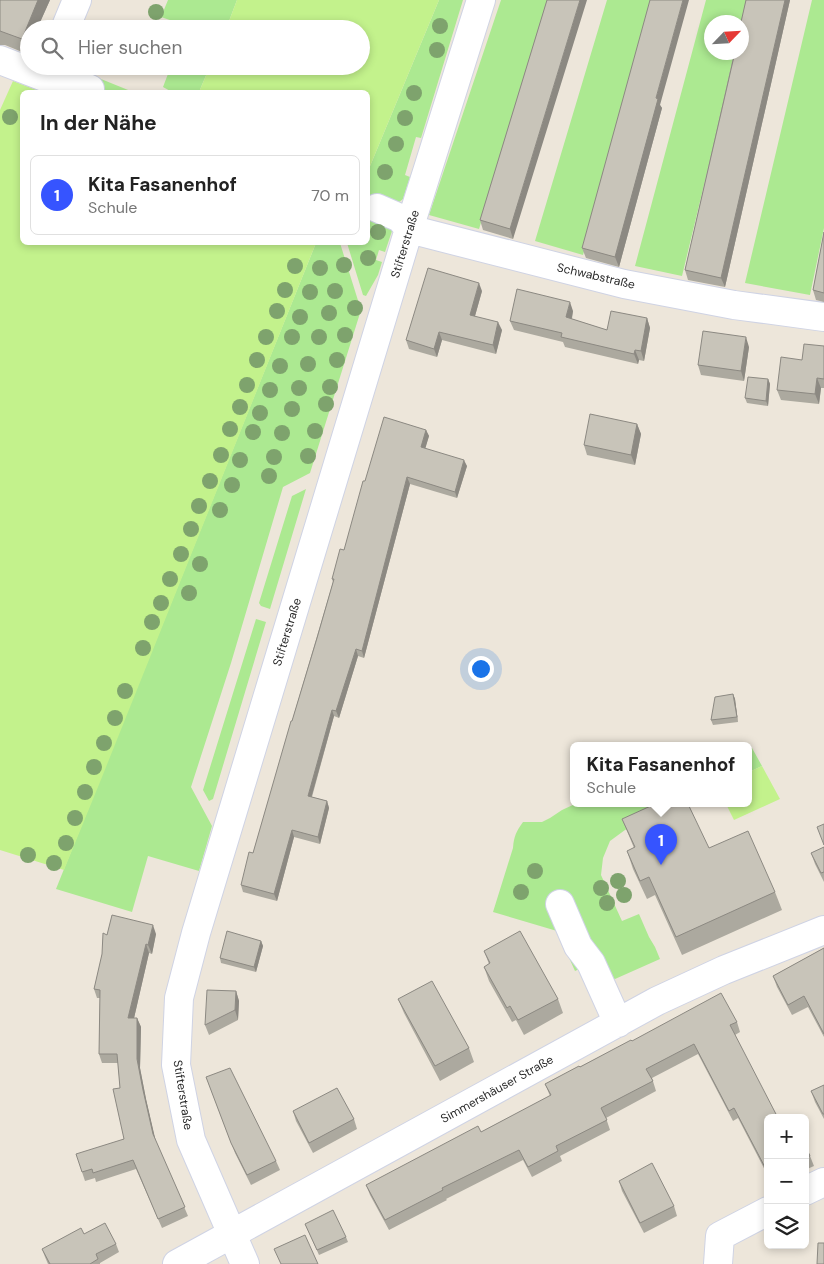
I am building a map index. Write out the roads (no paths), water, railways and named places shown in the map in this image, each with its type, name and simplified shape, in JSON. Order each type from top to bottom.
[{"type":"street","points":[[69,20],[77,0]]},
{"type":"street","name":"Stifterstraße","points":[[245,1264],[191,1140],[176,1065],[179,998],[196,933],[409,229],[481,0]]},
{"type":"street","points":[[3,69],[20,70]]},
{"type":"street","points":[[57,75],[90,89]]},
{"type":"street","name":"Schwabstraße","points":[[377,208],[400,218],[409,229],[624,284],[734,305],[824,317]]},
{"type":"street","points":[[560,904],[578,946],[591,964],[618,1023]]},
{"type":"street","name":"Simmershäuser Straße","points":[[177,1264],[657,1001],[724,970],[824,930]]},
{"type":"street","points":[[809,1189],[824,1182]]},
{"type":"street","points":[[718,1264],[720,1236],[764,1213]]},
{"type":"place","name":"Kita Fasanenhof","points":[[661,865]]}]
